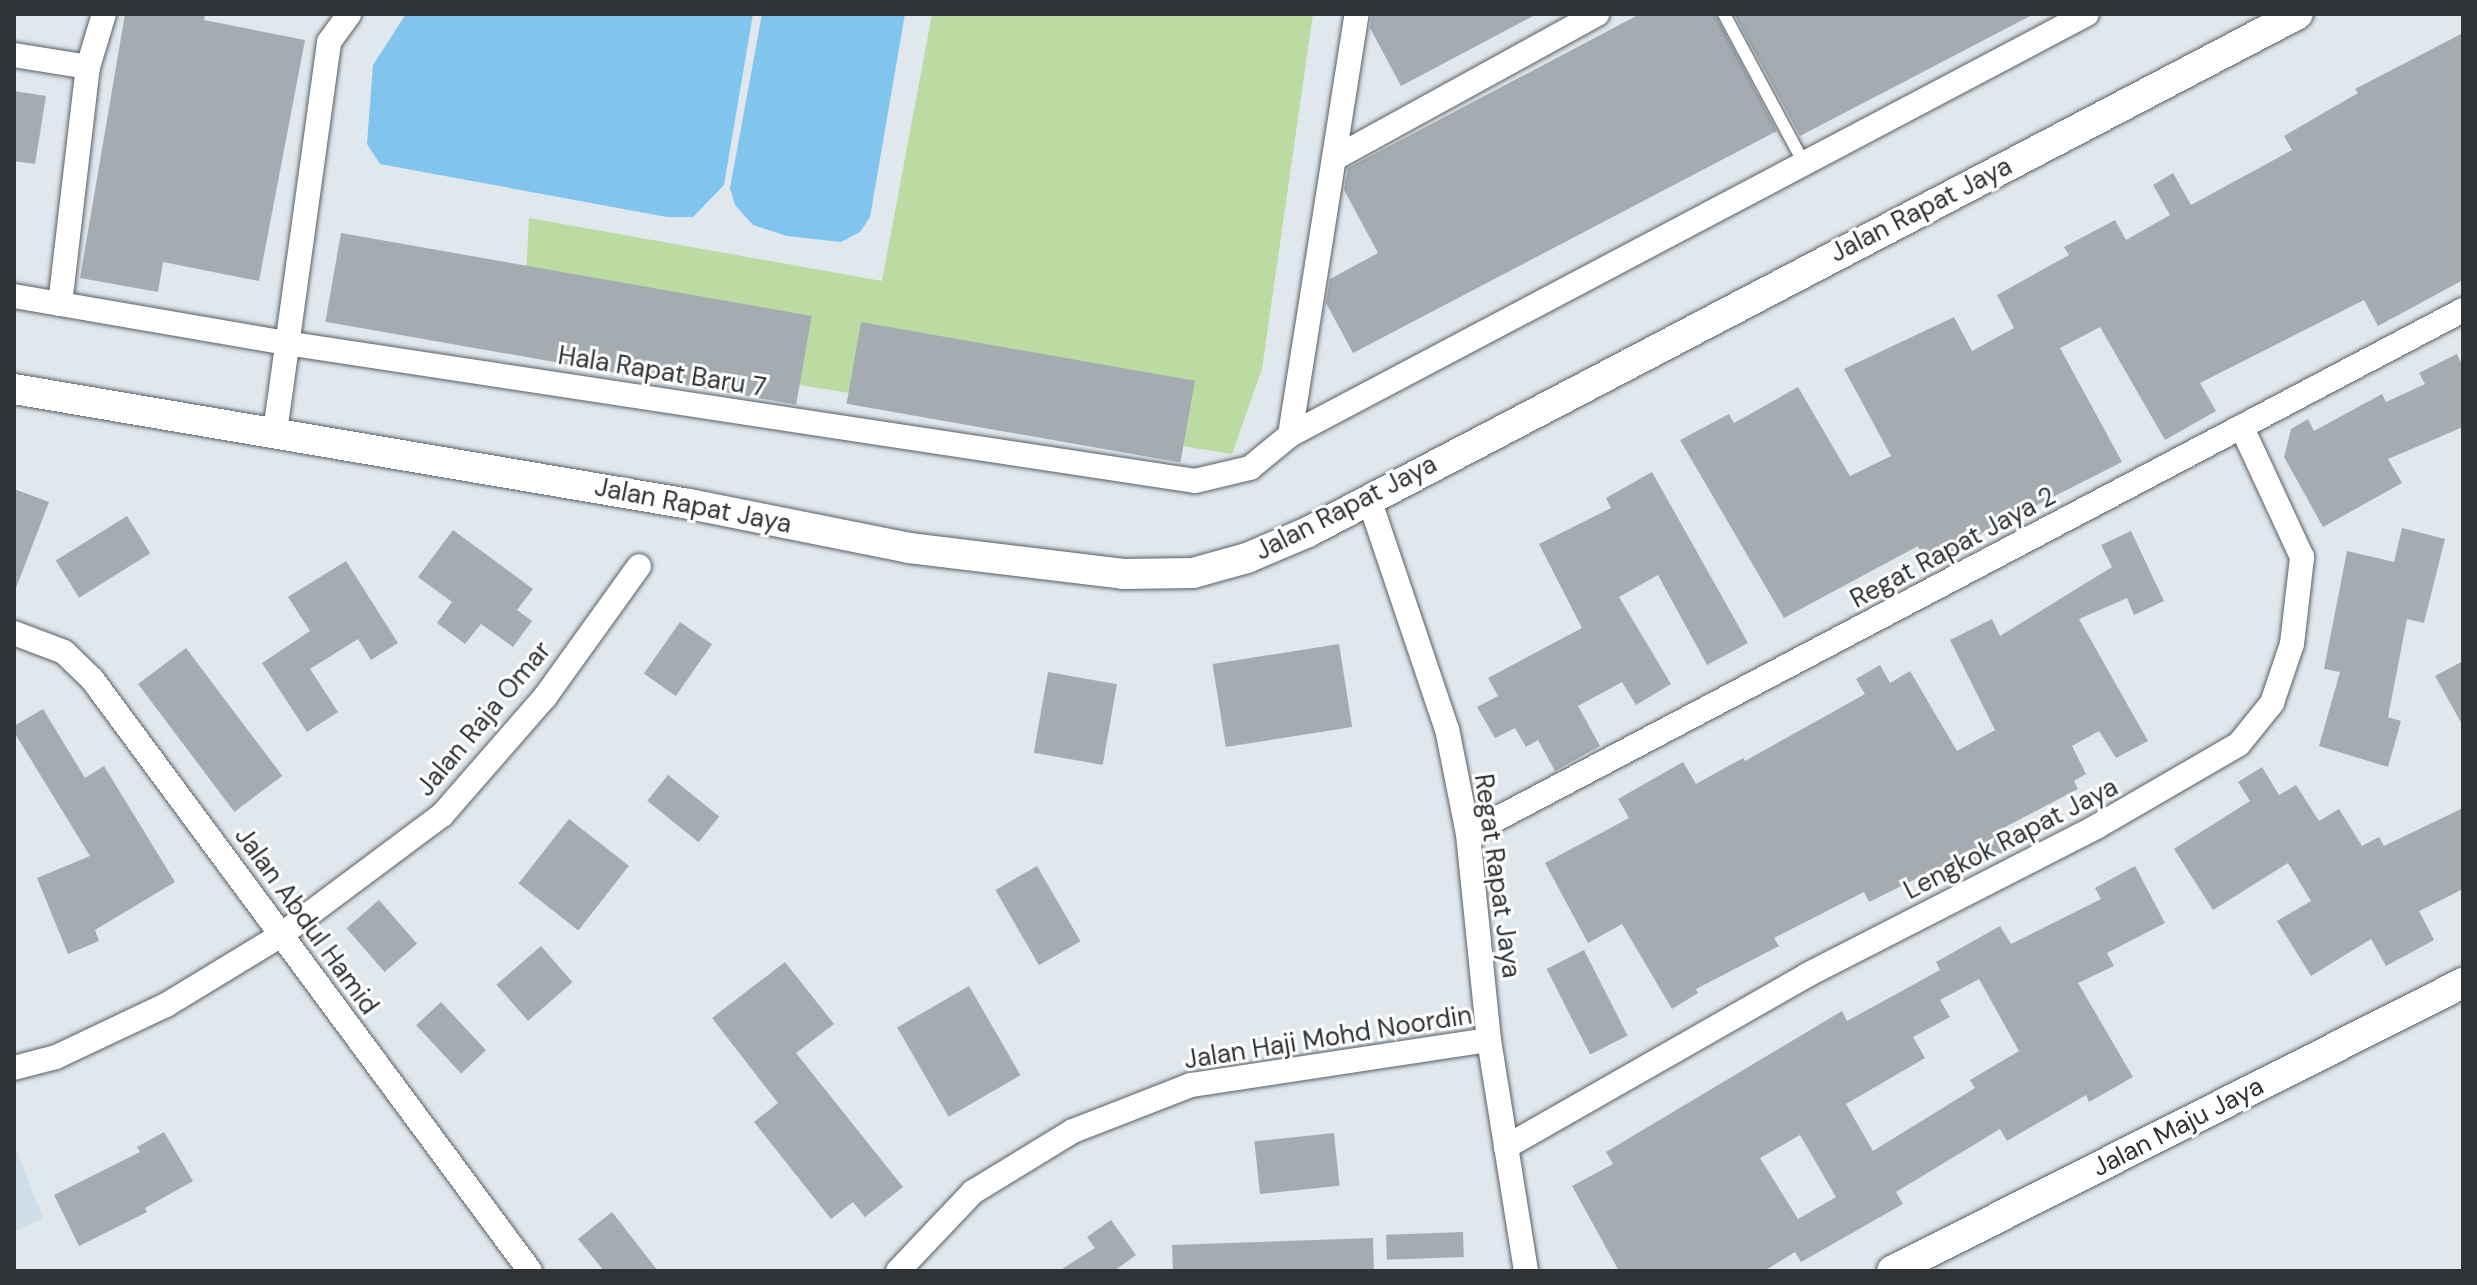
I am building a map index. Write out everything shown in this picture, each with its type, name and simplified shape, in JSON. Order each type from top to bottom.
[{"type":"street","points":[[60,304],[88,67],[104,14]]},
{"type":"street","points":[[275,432],[329,42],[349,14]]},
{"type":"street","points":[[1290,435],[1337,157],[1357,14]]},
{"type":"street","points":[[1337,157],[1597,14]]},
{"type":"street","points":[[1290,435],[2087,14]]},
{"type":"street","name":"Jalan Rapat Jaya","points":[[14,389],[275,432],[909,548],[1123,574],[1193,573],[1247,558],[1369,499],[2298,14]]},
{"type":"street","points":[[14,55],[88,67]]},
{"type":"street","name":"Hala Rapat Baru 7","points":[[14,296],[286,343],[1195,481],[1250,468],[1290,435]]},
{"type":"street","name":"Regat Rapat Jaya 2","points":[[1468,834],[2463,310]]},
{"type":"street","name":"Lengkok Rapat Jaya","points":[[1506,1147],[1807,975],[2096,827],[2239,744],[2272,703],[2292,644],[2302,557],[2242,428]]},
{"type":"street","name":"Regat Rapat Jaya","points":[[1369,499],[1447,729],[1468,834],[1489,1040],[1526,1271]]},
{"type":"street","name":"Jalan Raja Omar","points":[[14,1068],[56,1057],[166,1005],[281,935],[442,815],[545,697],[639,566]]},
{"type":"street","name":"Jalan Abdul Hamid","points":[[14,633],[64,652],[92,679],[530,1271]]},
{"type":"street","name":"Jalan Maju Jaya","points":[[1892,1271],[2463,983]]},
{"type":"street","name":"Jalan Haji Mohd Noordin","points":[[898,1271],[973,1192],[1073,1131],[1191,1085],[1489,1040]]},
{"type":"lane","points":[[1724,14],[1805,165]]},
{"type":"shaded area","points":[[14,1144],[43,1218],[14,1232]]},
{"type":"green space","points":[[932,14],[1313,14],[1262,369],[1232,454],[523,341],[529,218],[882,281]]},
{"type":"water","points":[[406,14],[753,14],[724,185],[693,217],[667,217],[380,164],[367,144],[373,65]]},
{"type":"water","points":[[762,14],[905,14],[870,217],[860,232],[841,242],[787,236],[753,225],[735,205],[730,188]]},
{"type":"building","points":[[125,14],[205,14],[204,20],[305,40],[259,281],[163,262],[158,292],[80,278]]},
{"type":"building","points":[[1372,14],[1537,14],[1401,86],[1370,28]]},
{"type":"building","points":[[1640,14],[1715,14],[1777,131],[1353,353],[1326,303],[1330,279],[1378,253],[1344,190],[1348,168]]},
{"type":"building","points":[[1734,14],[2034,14],[1800,136]]},
{"type":"building","points":[[2463,33],[2463,280],[2378,326],[2364,300],[2200,383],[2216,411],[2165,440],[2100,327],[2060,348],[2122,462],[1974,537],[1977,543],[1928,567],[1918,546],[1784,618],[1680,440],[1729,414],[1734,423],[1798,387],[1850,476],[1891,456],[1844,369],[1954,317],[1972,351],[2014,328],[1997,295],[2069,255],[2064,247],[2115,220],[2126,240],[2170,215],[2153,185],[2173,173],[2191,205],[2292,150],[2284,136],[2358,93],[2355,89]]},
{"type":"building","points":[[14,91],[46,96],[35,164],[14,161]]},
{"type":"building","points":[[341,233],[812,316],[796,405],[325,322]]},
{"type":"building","points":[[861,322],[1195,381],[1180,463],[847,404]]},
{"type":"building","points":[[2457,354],[2463,367],[2463,427],[2388,459],[2402,483],[2323,527],[2284,457],[2291,429],[2308,419],[2314,431],[2382,394],[2386,402],[2425,384],[2419,373]]},
{"type":"building","points":[[1652,472],[1748,643],[1707,665],[1658,575],[1619,597],[1671,684],[1636,705],[1622,682],[1578,706],[1600,746],[1555,771],[1538,740],[1526,747],[1515,728],[1495,738],[1477,707],[1498,696],[1488,678],[1582,628],[1539,544],[1611,508],[1606,498]]},
{"type":"building","points":[[14,489],[49,502],[16,588],[14,588]]},
{"type":"building","points":[[127,516],[150,553],[79,598],[56,561]]},
{"type":"building","points":[[2402,528],[2445,539],[2424,623],[2407,619],[2388,717],[2401,721],[2388,767],[2319,746],[2340,672],[2324,669],[2347,551],[2394,562]]},
{"type":"building","points":[[453,530],[533,589],[517,610],[532,621],[513,647],[481,624],[465,644],[437,623],[452,602],[418,577]]},
{"type":"building","points":[[2131,531],[2164,601],[2134,615],[2127,598],[2079,619],[2148,741],[2116,758],[2099,731],[2072,746],[2086,774],[2074,781],[2078,789],[2005,827],[2016,846],[1960,876],[1952,861],[1869,902],[1864,892],[1774,938],[1779,946],[1696,989],[1698,993],[1672,1009],[1622,924],[1588,943],[1545,863],[1629,818],[1618,799],[1683,762],[1696,784],[1743,758],[1745,761],[1865,694],[1856,679],[1880,665],[1890,683],[1910,671],[1957,751],[1995,730],[1950,640],[1992,619],[2000,636],[2112,567],[2101,545]]},
{"type":"building","points":[[346,561],[398,643],[371,660],[358,639],[310,669],[338,712],[307,732],[262,663],[310,631],[288,597]]},
{"type":"building","points":[[680,622],[712,644],[676,696],[644,674]]},
{"type":"building","points":[[1339,644],[1352,727],[1226,747],[1213,664]]},
{"type":"building","points":[[186,648],[282,776],[234,812],[138,684]]},
{"type":"building","points":[[2463,661],[2463,726],[2435,676]]},
{"type":"building","points":[[1048,672],[1117,684],[1103,765],[1034,753]]},
{"type":"building","points":[[43,709],[85,778],[104,766],[175,882],[95,930],[99,941],[68,954],[37,878],[90,856],[14,732],[14,726]]},
{"type":"building","points":[[2262,767],[2279,795],[2296,785],[2319,821],[2339,809],[2362,846],[2379,837],[2384,846],[2463,808],[2463,889],[2419,911],[2434,940],[2386,966],[2371,939],[2311,976],[2277,921],[2311,901],[2288,863],[2213,910],[2174,849],[2250,801],[2238,782]]},
{"type":"building","points":[[668,775],[719,817],[699,842],[647,801]]},
{"type":"building","points":[[569,819],[629,866],[578,930],[519,884]]},
{"type":"building","points":[[1037,866],[1080,941],[1039,965],[995,890]]},
{"type":"building","points":[[2135,866],[2165,923],[2107,953],[2114,966],[2078,983],[2133,1077],[2089,1102],[2086,1095],[2007,1141],[2000,1129],[1896,1192],[1903,1204],[1801,1262],[1795,1252],[1764,1271],[1619,1271],[1572,1186],[1613,1164],[1606,1152],[1842,1011],[1847,1021],[1940,970],[1936,962],[2000,926],[2011,944],[2101,899],[2095,888]],"holes":[[[1979,979],[2019,1051],[1970,1080],[1975,1088],[1873,1151],[1846,1104],[1925,1058],[1913,1037],[1950,1017],[1940,1000]],[[1800,1135],[1836,1197],[1798,1219],[1760,1158]]]},
{"type":"building","points":[[379,900],[417,944],[385,972],[347,928]]},
{"type":"building","points":[[541,946],[572,982],[528,1021],[496,985]]},
{"type":"building","points":[[1584,950],[1628,1036],[1590,1055],[1547,969]]},
{"type":"building","points":[[785,962],[834,1024],[796,1053],[903,1187],[865,1217],[853,1202],[831,1219],[754,1122],[778,1103],[712,1018]]},
{"type":"building","points":[[969,986],[1020,1075],[949,1117],[897,1028]]},
{"type":"building","points":[[441,1002],[486,1050],[461,1073],[416,1025]]},
{"type":"building","points":[[164,1132],[193,1181],[145,1208],[147,1212],[79,1246],[54,1195],[140,1152],[137,1147]]},
{"type":"building","points":[[1334,1133],[1340,1186],[1260,1194],[1254,1141]]},
{"type":"building","points":[[612,1212],[658,1271],[604,1271],[578,1239]]},
{"type":"building","points":[[1111,1220],[1136,1255],[1114,1271],[1059,1271],[1095,1248],[1087,1237]]},
{"type":"building","points":[[1463,1232],[1464,1257],[1387,1260],[1386,1235]]},
{"type":"building","points":[[1373,1238],[1374,1271],[1173,1271],[1172,1245]]}]
